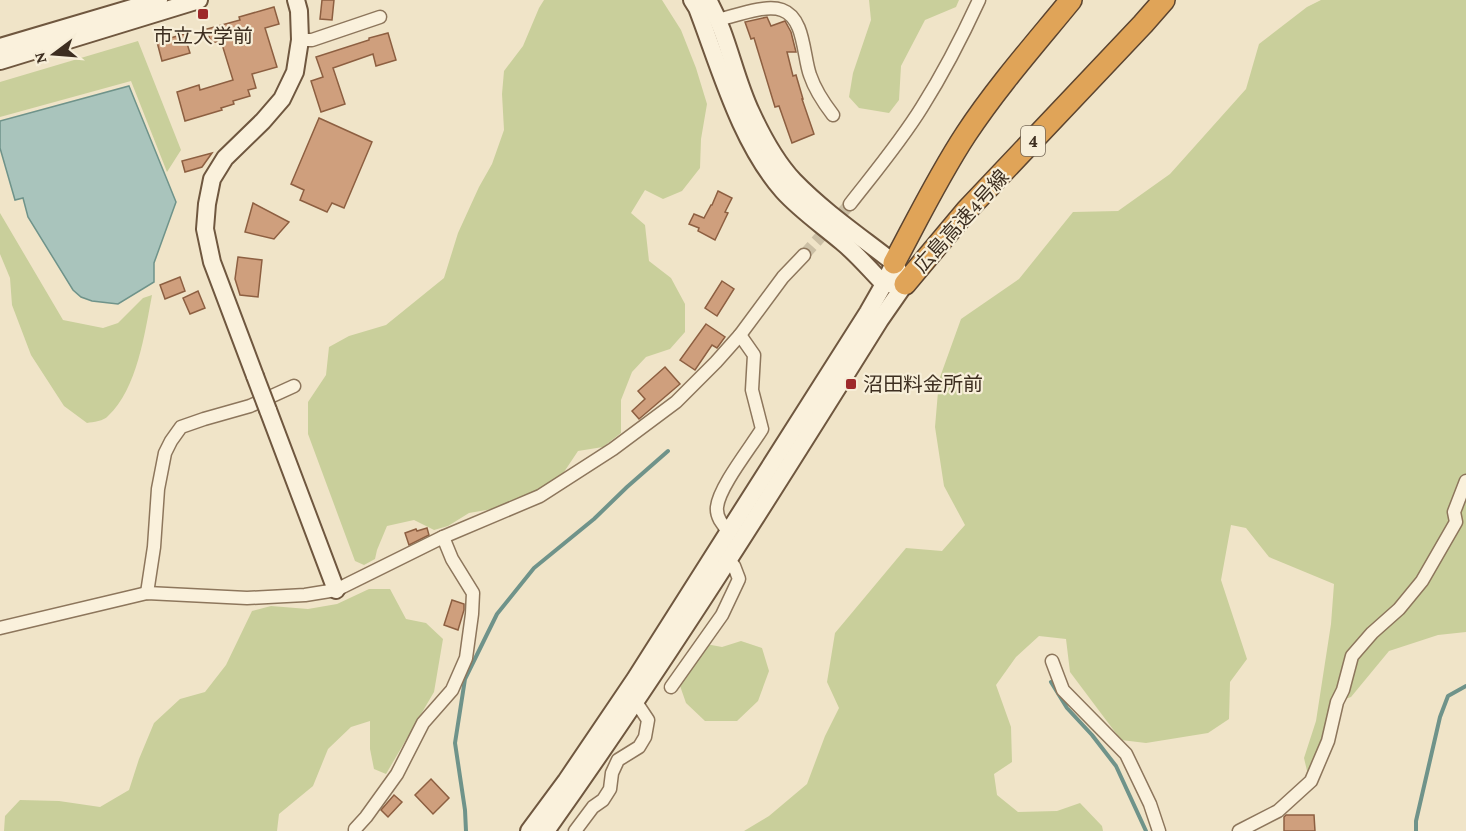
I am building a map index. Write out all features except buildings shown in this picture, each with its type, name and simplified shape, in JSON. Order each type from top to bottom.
[{"type":"highway","name":"広島高速4号線","points":[[894,262],[966,135],[990,100],[1071,0]]},
{"type":"highway","name":"広島高速4号線","points":[[895,284],[1164,0]]},
{"type":"street","points":[[0,47],[159,0]]},
{"type":"street","points":[[0,61],[199,0]]},
{"type":"street","points":[[296,0],[299,10],[300,40],[295,72],[282,99],[225,158],[212,179],[205,229],[212,262],[336,590]]},
{"type":"street","points":[[692,0],[698,8],[737,116],[761,160],[783,191],[844,244],[895,284]]},
{"type":"street","points":[[546,831],[636,702],[729,560],[880,320],[895,284],[894,262],[823,208],[794,181],[772,153],[750,110],[718,20],[708,0]]},
{"type":"street","points":[[850,204],[922,108],[959,44],[979,0]]},
{"type":"street","points":[[718,20],[761,9],[782,10],[794,20],[800,30],[809,73],[817,94],[833,115]]},
{"type":"street","points":[[300,40],[312,40],[380,17]]},
{"type":"street","points":[[0,628],[147,593],[247,598],[305,595],[336,590],[443,537],[540,496],[613,449],[676,402],[740,335],[783,277],[804,255]]},
{"type":"street","points":[[529,831],[635,679],[861,322],[895,284]]},
{"type":"street","points":[[729,531],[721,524],[716,508],[722,489],[762,429],[752,390],[754,355],[740,335]]},
{"type":"street","points":[[147,593],[154,547],[158,489],[165,453],[171,441],[181,427],[250,406],[294,386]]},
{"type":"street","points":[[1239,831],[1278,811],[1311,781],[1328,741],[1337,702],[1343,690],[1352,656],[1372,633],[1399,609],[1422,581],[1456,522],[1454,512],[1466,480]]},
{"type":"street","points":[[355,831],[397,774],[423,723],[452,690],[466,658],[473,593],[452,559],[443,537]]},
{"type":"street","points":[[671,687],[722,615],[739,579],[729,560]]},
{"type":"street","points":[[1052,661],[1063,690],[1126,754],[1150,804],[1159,831]]},
{"type":"street","points":[[575,831],[610,789],[612,773],[618,760],[639,747],[645,737],[648,720],[636,702]]},
{"type":"green space","points":[[544,0],[662,0],[681,30],[707,104],[701,139],[700,168],[682,191],[663,199],[645,190],[631,213],[645,225],[649,261],[671,278],[685,304],[685,332],[670,349],[646,357],[632,372],[621,400],[621,433],[603,447],[578,451],[564,472],[539,490],[498,508],[469,513],[448,526],[434,530],[414,520],[387,526],[375,559],[364,565],[355,561],[308,434],[308,402],[326,375],[329,347],[349,336],[386,325],[444,278],[458,233],[492,164],[504,130],[502,94],[504,71],[523,46]]},
{"type":"green space","points":[[869,0],[959,0],[956,7],[925,20],[901,66],[899,100],[889,113],[859,108],[849,97],[853,73],[871,20]]},
{"type":"green space","points":[[1321,0],[1466,0],[1466,632],[1438,635],[1389,651],[1351,697],[1337,702],[1331,729],[1308,775],[1304,758],[1316,721],[1331,624],[1334,584],[1269,557],[1246,528],[1231,525],[1221,580],[1247,659],[1230,682],[1229,719],[1208,733],[1146,743],[1121,740],[1070,672],[1066,639],[1039,636],[1016,657],[996,685],[1011,727],[1012,762],[994,774],[997,795],[1018,812],[1057,811],[1080,803],[1102,826],[1103,831],[744,831],[769,816],[807,784],[825,736],[839,708],[827,682],[835,633],[906,548],[942,551],[965,525],[944,486],[935,427],[939,380],[961,319],[1019,279],[1073,212],[1118,211],[1170,174],[1246,89],[1259,44],[1307,7]]},
{"type":"green space","points":[[138,41],[181,150],[167,172],[131,81],[0,117],[0,82]]},
{"type":"green space","points":[[0,213],[63,320],[103,328],[118,323],[143,298],[152,295],[143,343],[133,376],[118,405],[104,419],[87,423],[64,406],[31,355],[12,305],[10,278],[0,254]]},
{"type":"green space","points":[[369,589],[390,589],[406,619],[426,623],[443,639],[434,692],[386,774],[374,769],[370,749],[370,721],[351,727],[328,749],[313,786],[279,814],[277,831],[4,831],[5,816],[20,800],[59,801],[100,807],[129,790],[154,723],[180,699],[205,692],[226,665],[252,611],[271,606],[308,609],[337,604]]},
{"type":"green space","points":[[741,641],[762,648],[769,671],[758,701],[737,721],[705,721],[686,703],[679,683],[706,644],[722,647]]},
{"type":"water","points":[[129,86],[176,202],[154,263],[154,282],[118,304],[92,301],[81,297],[73,290],[28,217],[23,198],[15,200],[0,148],[0,121]]},
{"type":"waterway","points":[[466,831],[455,743],[465,679],[497,614],[534,568],[594,519],[668,451]]},
{"type":"waterway","points":[[1051,682],[1067,708],[1116,766],[1146,831]]},
{"type":"waterway","points":[[1416,831],[1416,821],[1440,717],[1448,696],[1466,686]]},
{"type":"tunnel","points":[[804,255],[850,204]]},
{"type":"place","name":"市立大学前","points":[[203,14]]},
{"type":"place","name":"沼田料金所前","points":[[851,384]]}]
